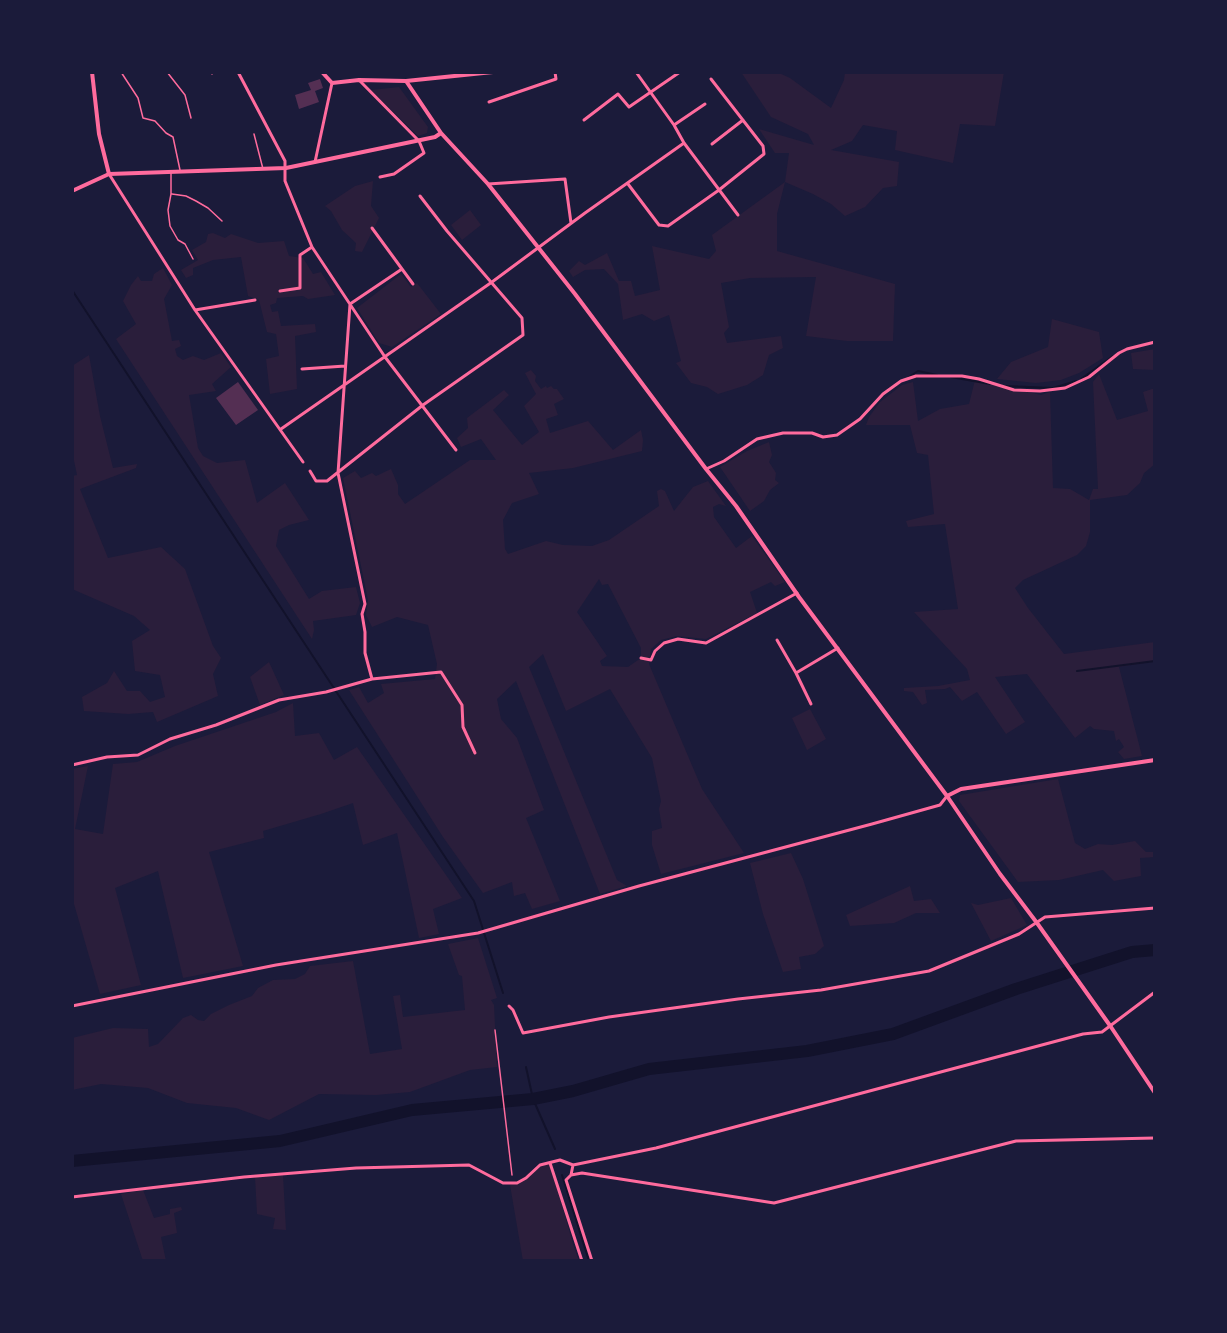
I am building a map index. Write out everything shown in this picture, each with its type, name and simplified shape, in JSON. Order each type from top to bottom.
[{"type":"main road","points":[[92,72],[99,134],[109,174]]},
{"type":"main road","points":[[322,72],[332,83],[359,80],[406,81],[493,72]]},
{"type":"main road","points":[[406,81],[441,133],[488,184],[582,303],[736,506],[797,593],[947,796],[1000,874],[1037,922],[1155,1093]]},
{"type":"main road","points":[[72,191],[109,174],[263,170],[315,164],[419,141],[441,133]]},
{"type":"main road","points":[[947,796],[961,789],[1155,760]]},
{"type":"street","points":[[238,72],[285,161],[285,181],[312,247],[385,357],[456,450]]},
{"type":"street","points":[[432,72],[437,78]]},
{"type":"street","points":[[489,102],[556,79],[555,72]]},
{"type":"street","points":[[636,72],[684,143],[738,215]]},
{"type":"street","points":[[584,120],[618,94],[629,107],[680,72]]},
{"type":"street","points":[[627,183],[659,225],[665,226],[673,223],[764,154],[763,146],[711,79]]},
{"type":"street","points":[[359,80],[419,141],[423,153],[394,174],[380,177]]},
{"type":"street","points":[[315,164],[332,83]]},
{"type":"street","points":[[674,125],[705,104]]},
{"type":"street","points":[[712,144],[743,120]]},
{"type":"street","points":[[281,429],[492,282],[684,143]]},
{"type":"street","points":[[109,174],[195,310],[303,462]]},
{"type":"street","points":[[488,184],[565,179],[571,223]]},
{"type":"street","points":[[310,471],[316,481],[327,481],[423,405],[523,335],[522,318],[420,196]]},
{"type":"street","points":[[372,228],[413,284]]},
{"type":"street","points":[[280,291],[300,288],[300,255],[312,247]]},
{"type":"street","points":[[350,304],[402,269]]},
{"type":"street","points":[[195,310],[255,300]]},
{"type":"street","points":[[350,304],[338,473],[365,604],[362,614],[366,632],[365,653],[372,680]]},
{"type":"street","points":[[706,469],[724,461],[757,439],[783,433],[812,433],[823,438],[837,435],[860,419],[883,394],[901,381],[916,376],[962,376],[1014,390],[1040,391],[1065,387],[1081,381],[1119,353],[1155,342]]},
{"type":"street","points":[[302,369],[345,366]]},
{"type":"street","points":[[641,658],[651,660],[664,643],[678,639],[706,643],[797,593]]},
{"type":"street","points":[[777,640],[811,704]]},
{"type":"street","points":[[796,673],[838,648]]},
{"type":"street","points":[[72,765],[107,757],[138,755],[170,739],[216,725],[279,700],[341,689],[372,680],[441,672],[462,705],[463,727],[475,753]]},
{"type":"street","points":[[72,1006],[276,965],[478,933],[639,886],[940,805],[947,796]]},
{"type":"street","points":[[509,1006],[523,1033],[609,1017],[821,990],[929,971],[1019,934],[1045,917],[1155,908]]},
{"type":"street","points":[[72,1197],[248,1176],[356,1168],[469,1165],[489,1177],[508,1184],[517,1183],[540,1165],[560,1160],[571,1164],[656,1148],[1083,1034],[1102,1032],[1155,992]]},
{"type":"street","points":[[592,1261],[566,1180],[571,1175],[582,1173],[774,1203],[1016,1141],[1155,1138]]},
{"type":"street","points":[[550,1163],[582,1261]]},
{"type":"street","points":[[571,1164],[571,1175]]},
{"type":"lane","points":[[121,72],[138,98],[143,118],[155,121],[166,133],[173,136],[180,172]]},
{"type":"lane","points":[[167,72],[185,95],[191,118]]},
{"type":"lane","points":[[254,134],[263,170]]},
{"type":"lane","points":[[171,172],[168,210],[170,226],[178,240],[185,244],[193,259]]},
{"type":"lane","points":[[171,194],[186,196],[196,201],[222,221]]},
{"type":"path","points":[[495,1030],[512,1175]]},
{"type":"shaded area","points":[[741,72],[777,72],[790,78],[831,108],[844,80],[845,72],[1004,72],[995,126],[960,124],[953,163],[895,150],[897,131],[863,125],[852,141],[831,150],[899,162],[897,186],[883,188],[865,207],[845,216],[831,204],[785,182],[789,153],[775,153],[759,129],[814,145],[808,134],[771,117]]},
{"type":"shaded area","points":[[399,87],[428,127],[427,133],[418,136],[371,90]]},
{"type":"shaded area","points":[[373,181],[371,206],[379,218],[362,252],[355,251],[356,243],[342,230],[331,211],[325,206],[355,186]]},
{"type":"shaded area","points":[[785,182],[777,214],[777,251],[895,284],[893,341],[847,341],[806,336],[816,277],[750,278],[721,283],[729,327],[724,333],[727,343],[781,336],[783,348],[769,355],[763,375],[747,385],[718,394],[707,387],[691,383],[676,363],[681,361],[669,315],[654,321],[642,314],[623,320],[618,284],[604,269],[585,270],[573,277],[569,271],[579,261],[585,265],[607,253],[619,281],[631,281],[635,296],[660,290],[652,246],[709,259],[716,251],[712,235]]},
{"type":"shaded area","points":[[470,210],[481,225],[462,240],[451,225]]},
{"type":"shaded area","points":[[213,233],[225,238],[231,234],[258,243],[284,241],[289,256],[303,258],[313,274],[321,272],[335,295],[308,299],[303,296],[277,298],[276,303],[270,305],[272,312],[278,311],[281,326],[315,324],[316,332],[295,336],[297,389],[270,394],[266,359],[279,356],[276,334],[267,332],[259,300],[248,296],[241,257],[213,260],[193,268],[193,275],[186,278],[181,270],[198,260],[192,250],[206,242],[208,234]]},
{"type":"shaded area","points":[[163,268],[172,285],[164,299],[172,341],[179,340],[181,346],[175,349],[177,356],[183,360],[193,356],[204,360],[221,353],[231,367],[212,384],[216,391],[189,395],[198,448],[203,456],[217,463],[245,460],[257,503],[285,483],[309,520],[279,530],[276,546],[309,599],[322,591],[356,587],[360,603],[356,615],[313,621],[312,639],[116,339],[136,324],[123,301],[131,285],[138,276],[141,281],[152,281],[154,274]]},
{"type":"shaded area","points":[[401,274],[411,287],[417,283],[441,314],[392,347],[379,343],[357,308]]},
{"type":"shaded area","points":[[1052,319],[1099,332],[1103,358],[1079,373],[1061,380],[1036,383],[997,379],[1011,362],[1048,347]]},
{"type":"shaded area","points":[[1155,349],[1155,370],[1133,369],[1131,353]]},
{"type":"shaded area","points":[[89,355],[100,416],[113,468],[137,464],[136,468],[80,489],[108,558],[161,547],[185,569],[213,646],[221,658],[213,674],[218,696],[157,722],[153,712],[128,714],[84,711],[82,697],[107,683],[114,671],[127,691],[140,691],[150,702],[165,697],[160,675],[135,671],[132,641],[150,630],[134,616],[72,589],[72,476],[77,475],[72,451],[72,366]]},
{"type":"shaded area","points":[[531,370],[541,389],[551,386],[557,389],[564,399],[554,404],[558,415],[546,419],[550,433],[588,421],[613,450],[641,430],[642,451],[573,468],[529,473],[539,494],[512,503],[503,520],[505,549],[508,554],[546,541],[563,545],[592,546],[609,540],[659,506],[657,491],[661,489],[665,491],[674,511],[693,487],[708,481],[726,506],[719,504],[713,507],[714,517],[736,548],[752,536],[785,582],[775,586],[771,582],[750,592],[757,613],[706,639],[677,636],[661,640],[651,649],[649,664],[702,789],[744,853],[661,874],[652,845],[652,831],[662,828],[659,809],[661,801],[652,758],[610,689],[566,711],[543,654],[529,667],[617,880],[627,886],[600,894],[516,681],[497,699],[501,719],[517,738],[544,810],[526,818],[560,901],[532,909],[525,893],[514,896],[512,882],[483,893],[443,837],[349,690],[359,687],[368,703],[384,693],[381,684],[435,679],[437,664],[428,625],[397,617],[372,627],[366,615],[368,600],[343,478],[355,471],[361,478],[372,473],[376,476],[391,469],[398,485],[398,494],[405,504],[470,460],[496,460],[481,439],[461,447],[457,438],[468,428],[467,418],[504,390],[509,395],[493,410],[522,445],[539,432],[524,406],[536,394],[525,373]],"holes":[[[599,579],[602,585],[608,584],[641,648],[641,658],[628,667],[602,666],[600,661],[607,656],[577,612]]]},
{"type":"shaded area","points":[[1099,374],[1117,420],[1148,411],[1143,392],[1155,388],[1155,464],[1144,473],[1140,483],[1127,495],[1090,500],[1090,532],[1086,546],[1077,555],[1023,580],[1015,588],[1064,654],[1155,642],[1155,661],[1119,667],[1142,756],[1124,759],[1118,752],[1124,747],[1119,739],[1116,741],[1114,731],[1094,729],[1090,726],[1075,738],[1027,674],[995,677],[1025,722],[1006,734],[977,692],[962,701],[950,687],[925,690],[927,703],[922,705],[913,692],[904,691],[904,688],[938,686],[970,680],[967,669],[914,612],[958,609],[945,524],[908,527],[906,521],[934,514],[928,455],[917,453],[910,425],[866,425],[880,402],[902,385],[913,382],[918,421],[940,409],[969,404],[975,380],[1041,395],[1050,392],[1053,488],[1070,489],[1089,500],[1093,489],[1098,489],[1093,382]]},
{"type":"shaded area","points":[[769,442],[772,455],[769,462],[776,473],[775,480],[779,483],[770,490],[764,501],[750,511],[720,467],[747,451]]},
{"type":"shaded area","points":[[269,662],[284,695],[260,705],[250,677]]},
{"type":"shaded area","points":[[293,703],[295,736],[319,733],[334,760],[357,747],[462,898],[433,909],[439,934],[419,938],[397,833],[363,845],[353,803],[263,831],[264,838],[209,852],[243,966],[183,978],[158,871],[115,888],[141,985],[100,994],[72,897],[72,769],[88,766],[75,829],[103,834],[113,764],[137,762],[175,746],[276,712]]},
{"type":"shaded area","points":[[810,709],[826,739],[807,750],[792,718]]},
{"type":"shaded area","points":[[1058,779],[1075,843],[1085,849],[1098,844],[1112,845],[1135,841],[1146,852],[1155,852],[1155,857],[1140,858],[1141,876],[1114,881],[1103,870],[1059,880],[1018,882],[959,801],[960,795]]},
{"type":"shaded area","points":[[791,853],[803,879],[824,946],[815,954],[799,957],[801,969],[783,972],[763,914],[750,863]]},
{"type":"shaded area","points":[[910,886],[914,901],[931,899],[940,913],[916,913],[894,923],[850,926],[846,915]]},
{"type":"shaded area","points":[[1011,898],[1027,925],[991,941],[971,903],[978,905]]},
{"type":"shaded area","points":[[478,938],[497,998],[491,1000],[494,1005],[497,1067],[470,1070],[410,1092],[376,1095],[319,1094],[269,1120],[236,1108],[187,1103],[148,1088],[101,1084],[72,1090],[72,1038],[113,1028],[148,1029],[149,1047],[158,1044],[183,1018],[191,1015],[204,1021],[211,1014],[252,996],[258,988],[273,980],[295,979],[305,974],[310,966],[353,961],[370,1054],[402,1049],[393,996],[400,995],[403,1017],[465,1010],[462,976],[459,975],[448,944]]},
{"type":"shaded area","points":[[550,1163],[579,1261],[523,1261],[510,1185],[531,1175],[539,1164]]},
{"type":"shaded area","points":[[283,1175],[286,1230],[273,1229],[275,1218],[257,1214],[255,1177]]},
{"type":"shaded area","points":[[143,1190],[154,1218],[170,1214],[170,1209],[181,1207],[182,1210],[174,1213],[177,1233],[161,1237],[166,1261],[143,1261],[121,1194]]},
{"type":"building","points":[[320,79],[323,88],[315,91],[319,102],[299,109],[295,95],[311,90],[308,83]]},
{"type":"building","points":[[238,382],[258,410],[236,425],[216,398]]},
{"type":"waterway","points":[[72,290],[474,901],[503,993]]},
{"type":"waterway","points":[[1081,379],[1113,356]]},
{"type":"waterway","points":[[909,377],[918,371],[937,375]]},
{"type":"waterway","points":[[951,377],[990,384]]},
{"type":"waterway","points":[[1005,386],[1053,388],[1076,381]]},
{"type":"waterway","points":[[1077,671],[1155,661]]},
{"type":"waterway","points":[[72,1161],[280,1141],[412,1110],[533,1099],[573,1091],[649,1069],[807,1051],[893,1034],[1016,989],[1132,952],[1155,950]]},
{"type":"waterway","points":[[526,1067],[533,1099],[555,1149]]},
{"type":"waterway","points":[[562,1175],[589,1261]]}]
